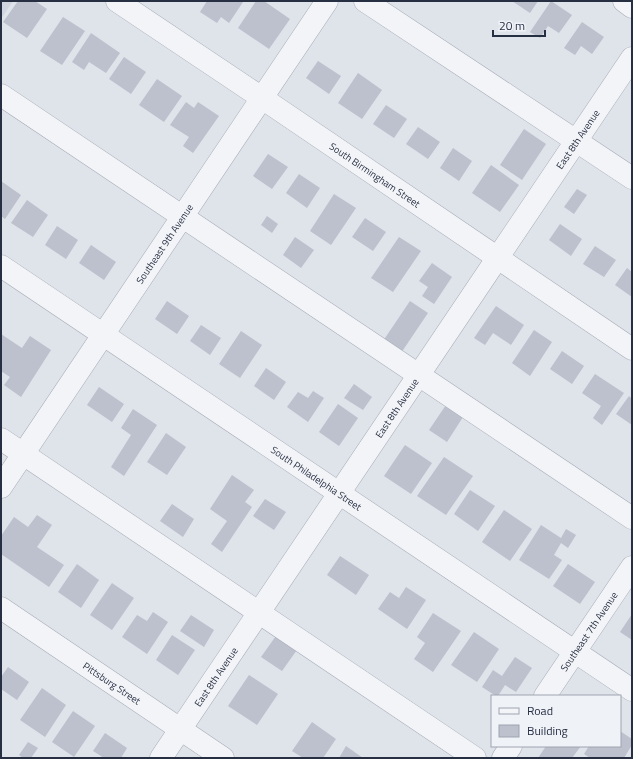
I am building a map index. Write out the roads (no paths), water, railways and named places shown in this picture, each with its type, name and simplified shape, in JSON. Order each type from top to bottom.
[{"type":"street","name":"South Birmingham Street","points":[[117,1],[632,349]]},
{"type":"street","name":"Southeast 9th Avenue","points":[[1,487],[327,1]]},
{"type":"street","points":[[365,1],[632,178]]},
{"type":"street","points":[[624,1],[632,6]]},
{"type":"street","name":"East 8th Avenue","points":[[161,758],[632,58]]},
{"type":"street","points":[[1,95],[183,216],[418,376],[632,518]]},
{"type":"street","name":"South Philadelphia Street","points":[[1,266],[632,690]]},
{"type":"street","points":[[1,440],[475,758]]},
{"type":"street","name":"Southeast 7th Avenue","points":[[545,695],[632,567]]},
{"type":"street","name":"Pittsburg Street","points":[[1,608],[223,758]]},
{"type":"street","points":[[502,758],[510,747]]}]
